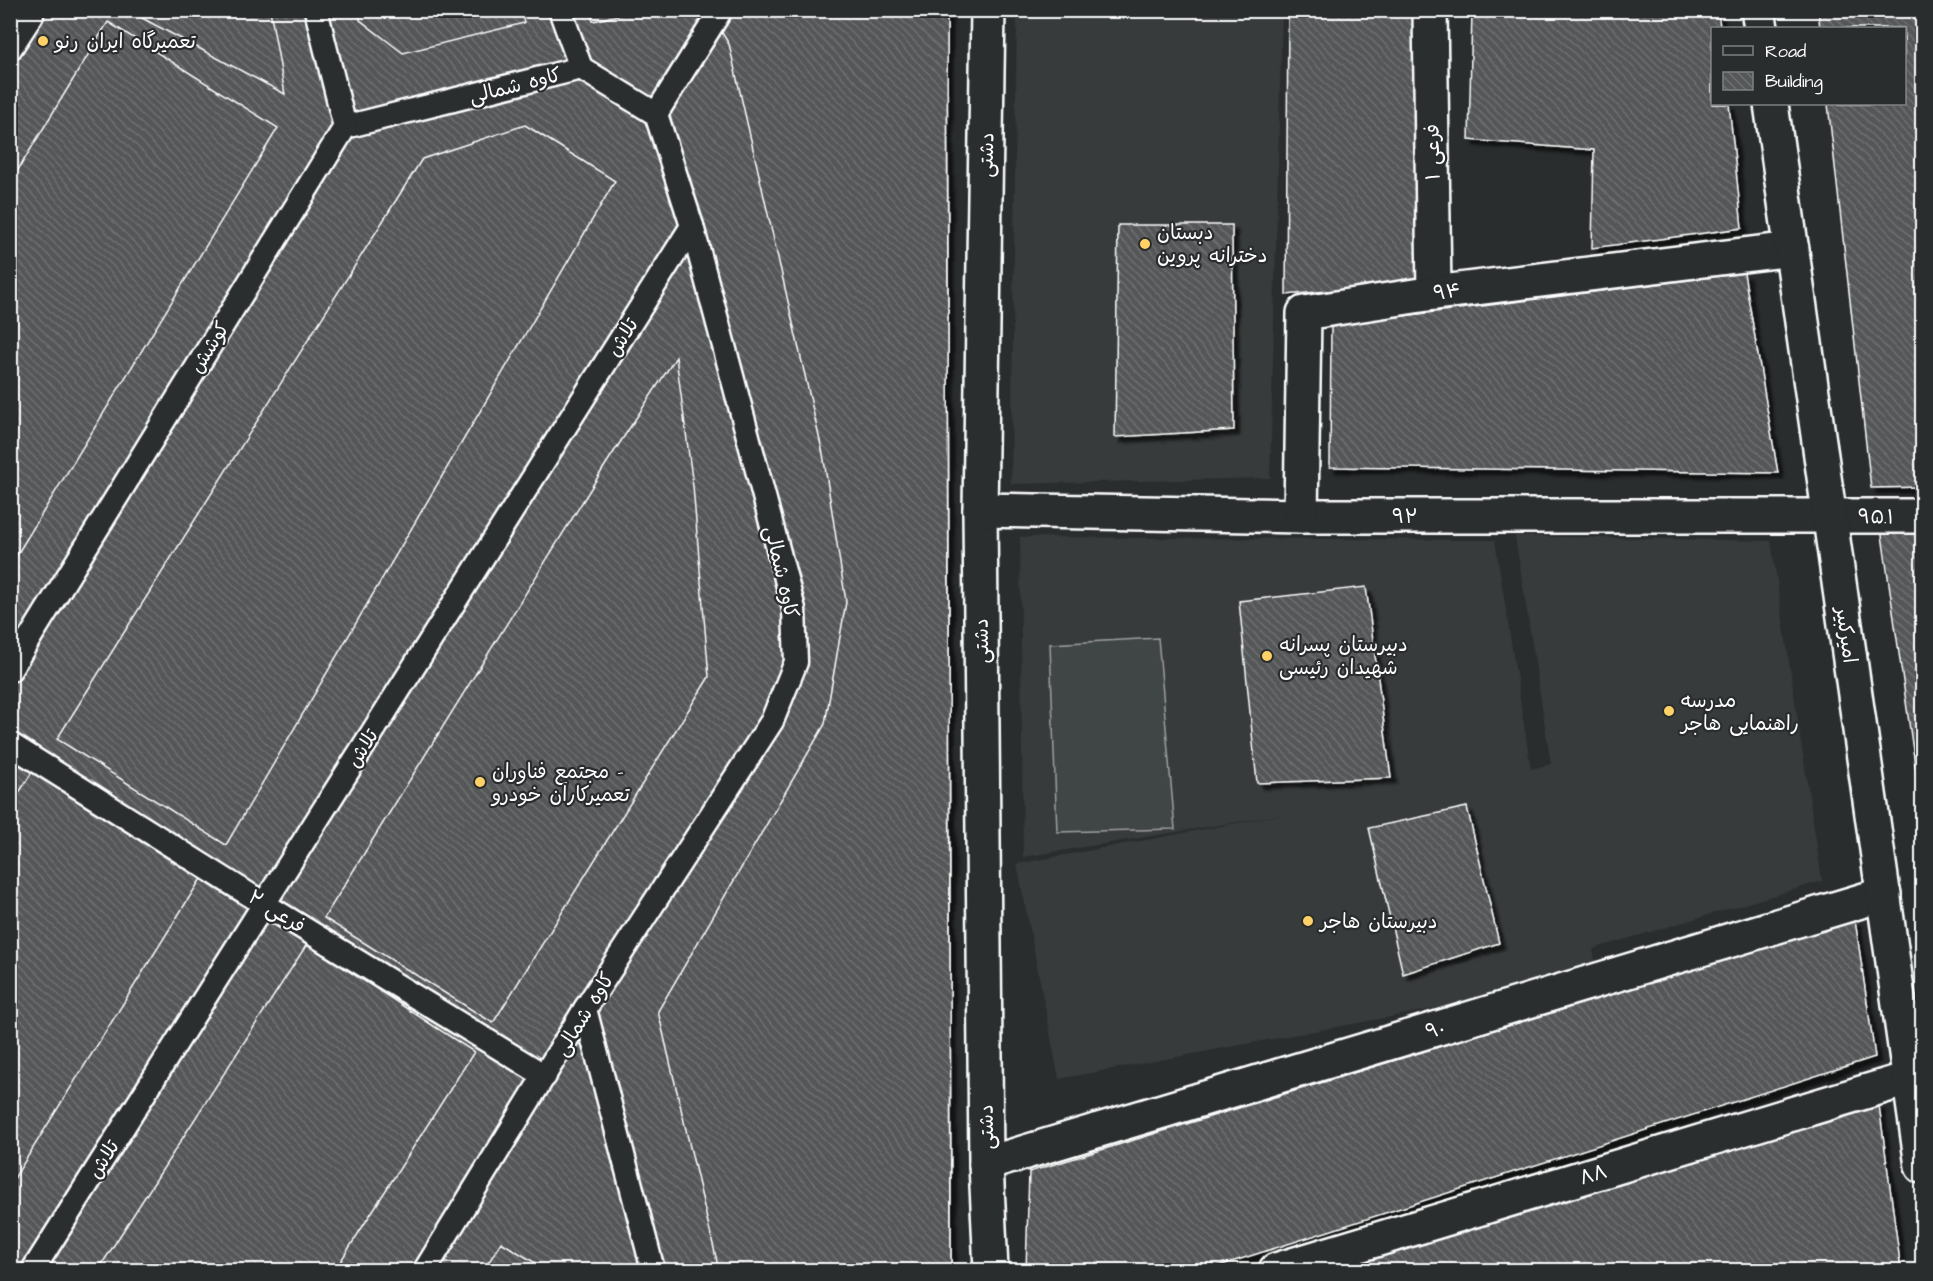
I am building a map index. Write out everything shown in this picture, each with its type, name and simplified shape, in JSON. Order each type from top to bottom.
[{"type":"street","name":"دشتی","points":[[988,10],[980,510],[986,1164],[992,1270]]},
{"type":"street","name":"فرعی ۱","points":[[1430,10],[1434,293]]},
{"type":"street","points":[[1758,10],[1761,27]]},
{"type":"street","name":"امیرکبیر","points":[[1771,105],[1923,1166]]},
{"type":"street","name":"۹۴","points":[[1301,516],[1304,313],[1434,293],[1792,249]]},
{"type":"street","name":"۹۲","points":[[980,510],[1301,516],[1830,515]]},
{"type":"street","name":"۹۵.۱","points":[[1830,515],[1923,516]]},
{"type":"street","name":"۹۰","points":[[986,1164],[1884,894]]},
{"type":"street","name":"۸۸","points":[[1276,1270],[1911,1078]]},
{"type":"lane","points":[[10,49],[32,15],[31,10]]},
{"type":"lane","points":[[316,10],[345,127]]},
{"type":"lane","points":[[560,10],[581,68]]},
{"type":"lane","points":[[656,114],[721,10]]},
{"type":"lane","name":"کاوه شمالی","points":[[345,127],[581,68],[656,114],[692,226],[794,609],[796,662],[772,721],[585,1009],[425,1270]]},
{"type":"lane","name":"کوشش","points":[[10,670],[345,127]]},
{"type":"lane","name":"تلاش","points":[[33,1270],[692,226]]},
{"type":"lane","name":"فرعی ۲","points":[[10,744],[264,904],[545,1076]]},
{"type":"lane","points":[[585,1009],[653,1270]]},
{"type":"shaded area","name":"دبستان دخترانه پروین","points":[[1017,11],[1282,11],[1270,478],[1011,484]]},
{"type":"shaded area","points":[[1515,536],[1771,541],[1822,881],[1593,949],[1598,978],[1059,1079],[1017,864],[1286,814],[1023,857],[1020,537],[1495,540],[1531,769],[1551,764]]},
{"type":"shaded area","points":[[1158,638],[1175,829],[1057,832],[1050,644]]},
{"type":"building","name":"مجتمع فناوران - تعمیرکاران خودرو","points":[[10,10],[947,10],[951,1270],[10,1270]]},
{"type":"building","points":[[127,10],[270,10],[285,94]]},
{"type":"building","points":[[359,10],[521,10],[524,23],[403,53],[360,20]]},
{"type":"building","points":[[589,10],[640,10],[593,21]]},
{"type":"building","points":[[708,10],[947,10],[951,1270],[719,1270],[658,1011],[825,724],[846,602],[823,454],[729,44]]},
{"type":"building","points":[[1288,10],[1416,10],[1419,282],[1286,295]]},
{"type":"building","points":[[1472,10],[1718,10],[1720,27],[1711,27],[1711,105],[1729,105],[1742,228],[1592,248],[1594,150],[1469,140]]},
{"type":"building","points":[[1818,10],[1922,10],[1922,487],[1871,488],[1828,105],[1906,105],[1906,27],[1820,27]]},
{"type":"building","points":[[108,22],[278,128],[10,566],[10,183]]},
{"type":"building","points":[[525,125],[615,181],[226,845],[57,739],[422,159]]},
{"type":"building","points":[[1118,225],[1232,225],[1234,430],[1115,437]]},
{"type":"building","points":[[1744,273],[1778,473],[1330,467],[1331,325]]},
{"type":"building","points":[[676,357],[693,486],[709,677],[493,1023],[324,918],[606,464]]},
{"type":"building","points":[[1881,528],[1922,530],[1922,813]]},
{"type":"building","points":[[1366,587],[1391,778],[1257,783],[1239,601]]},
{"type":"building","points":[[32,772],[202,877],[10,1185],[10,807]]},
{"type":"building","points":[[1467,807],[1499,943],[1403,974],[1369,828]]},
{"type":"building","points":[[1855,920],[1875,1057],[1206,1270],[1026,1270],[1029,1172]]},
{"type":"building","points":[[307,944],[474,1052],[335,1270],[98,1270]]},
{"type":"building","points":[[1879,1105],[1901,1270],[1321,1270]]},
{"type":"building","points":[[501,1242],[547,1270],[484,1270]]},
{"type":"place","name":"تعمیرگاه ایران رنو","points":[[43,41]]},
{"type":"place","name":"دبستان دخترانه پروین","points":[[1145,244]]},
{"type":"place","name":"دبیرستان پسرانه شهیدان رئیسی","points":[[1267,656]]},
{"type":"place","name":"مدرسه راهنمایی هاجر","points":[[1669,711]]},
{"type":"place","name":"مجتمع فناوران - تعمیرکاران خودرو","points":[[480,782]]},
{"type":"place","name":"دبیرستان هاجر","points":[[1308,921]]}]
